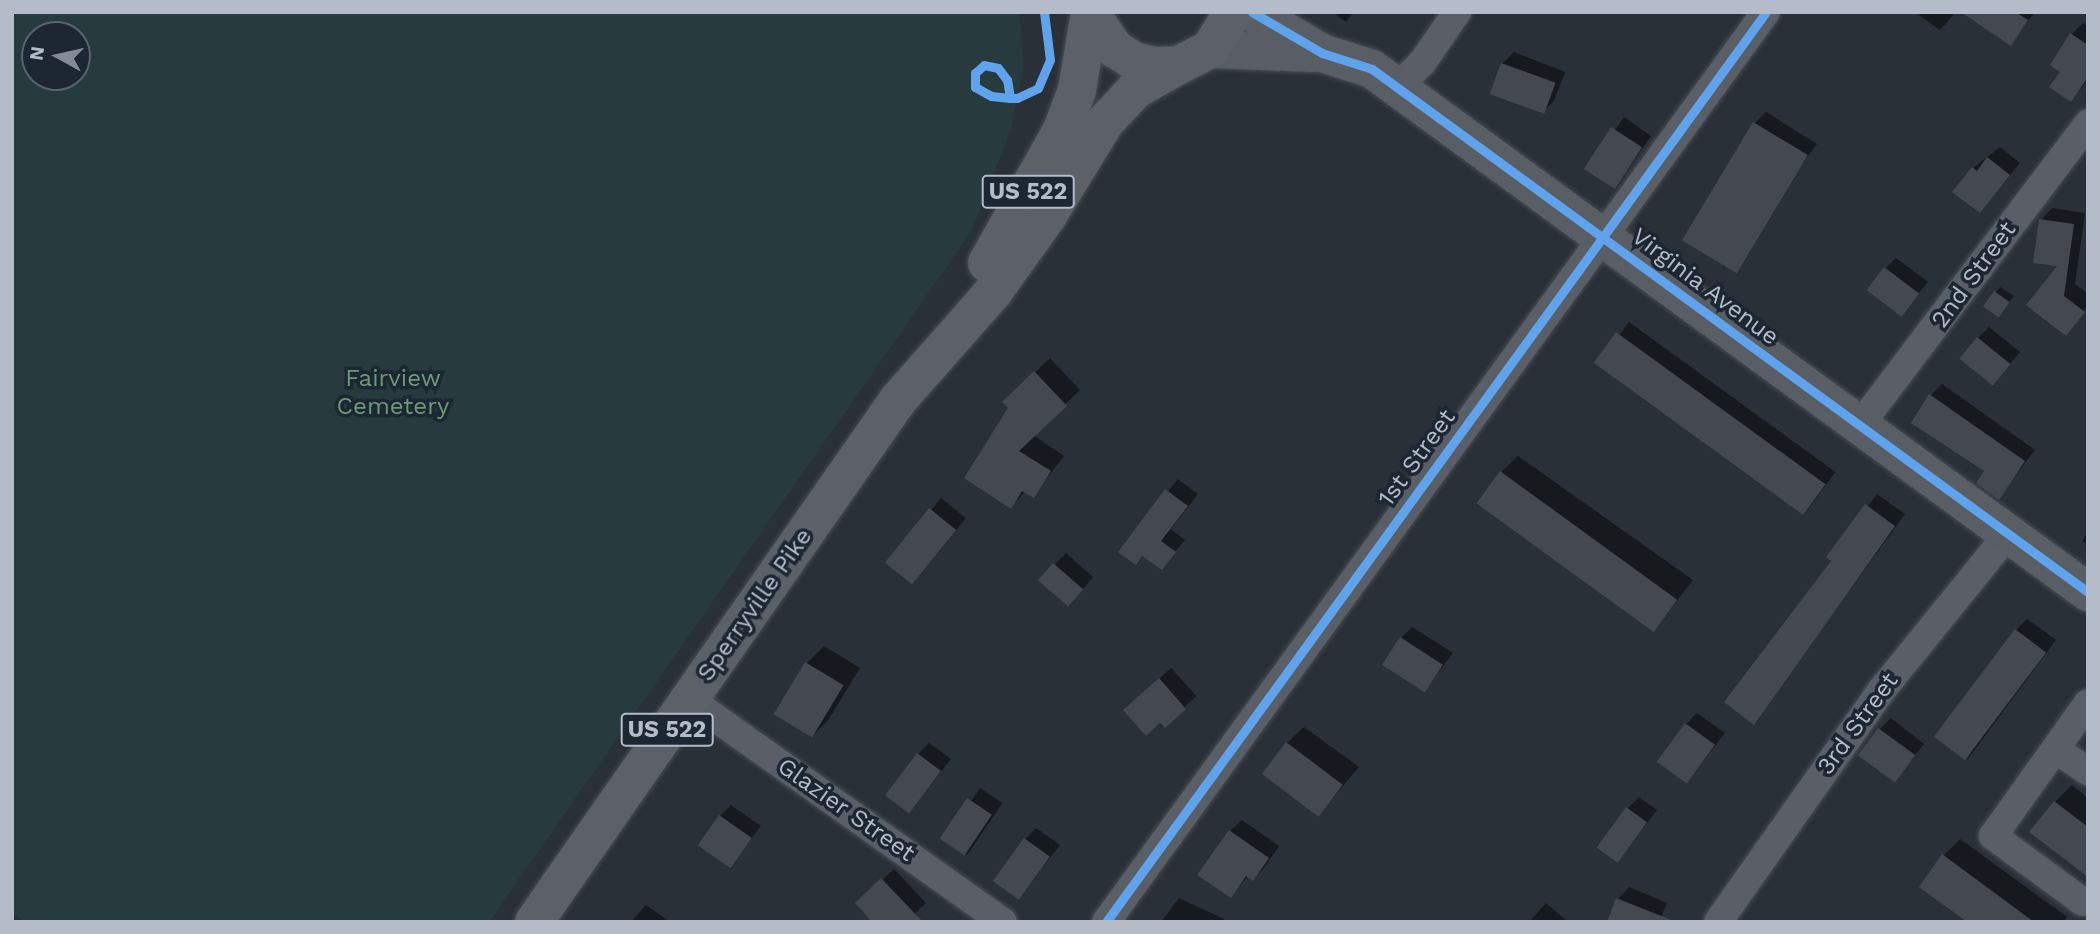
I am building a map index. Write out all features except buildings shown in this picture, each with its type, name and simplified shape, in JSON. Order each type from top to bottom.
[{"type":"main road","points":[[1090,12],[1099,33],[1124,55],[1156,66],[1195,57]]},
{"type":"main road","name":"Sperryville Pike","points":[[534,922],[931,359],[1062,130],[1077,90],[1090,12]]},
{"type":"main road","name":"US 522","points":[[1195,57],[1224,34],[1233,12]]},
{"type":"main road","name":"Sperryville Pike","points":[[931,359],[994,290],[1117,107],[1135,90],[1195,57]]},
{"type":"street","name":"Virginia Avenue","points":[[1252,12],[1322,53],[1372,69],[1397,86],[2088,592]]},
{"type":"street","points":[[1397,86],[1422,63],[1457,12]]},
{"type":"street","name":"1st Street","points":[[1105,922],[1764,15]]},
{"type":"street","name":"Virginia Avenue","points":[[1195,57],[1322,53]]},
{"type":"street","name":"2nd Street","points":[[1860,425],[2088,123]]},
{"type":"street","name":"3rd Street","points":[[1718,922],[1881,691],[2008,534]]},
{"type":"street","name":"Glazier Street","points":[[689,699],[1003,922]]},
{"type":"street","points":[[2083,902],[1993,836],[2088,703]]},
{"type":"street","points":[[2055,749],[2088,771]]},
{"type":"green space","name":"Fairview Cemetery","points":[[12,12],[1019,12],[1024,67],[1011,129],[971,232],[489,922],[25,922],[12,913]]},
{"type":"cycle path","points":[[1010,98],[1007,80],[998,68],[984,65],[975,73],[975,87],[991,96],[1010,98],[1017,98],[1038,88],[1050,60],[1044,12]]},
{"type":"cycle path","points":[[1252,12],[1322,53],[1372,69],[2088,592]]},
{"type":"cycle path","points":[[1106,922],[1766,12]]}]
